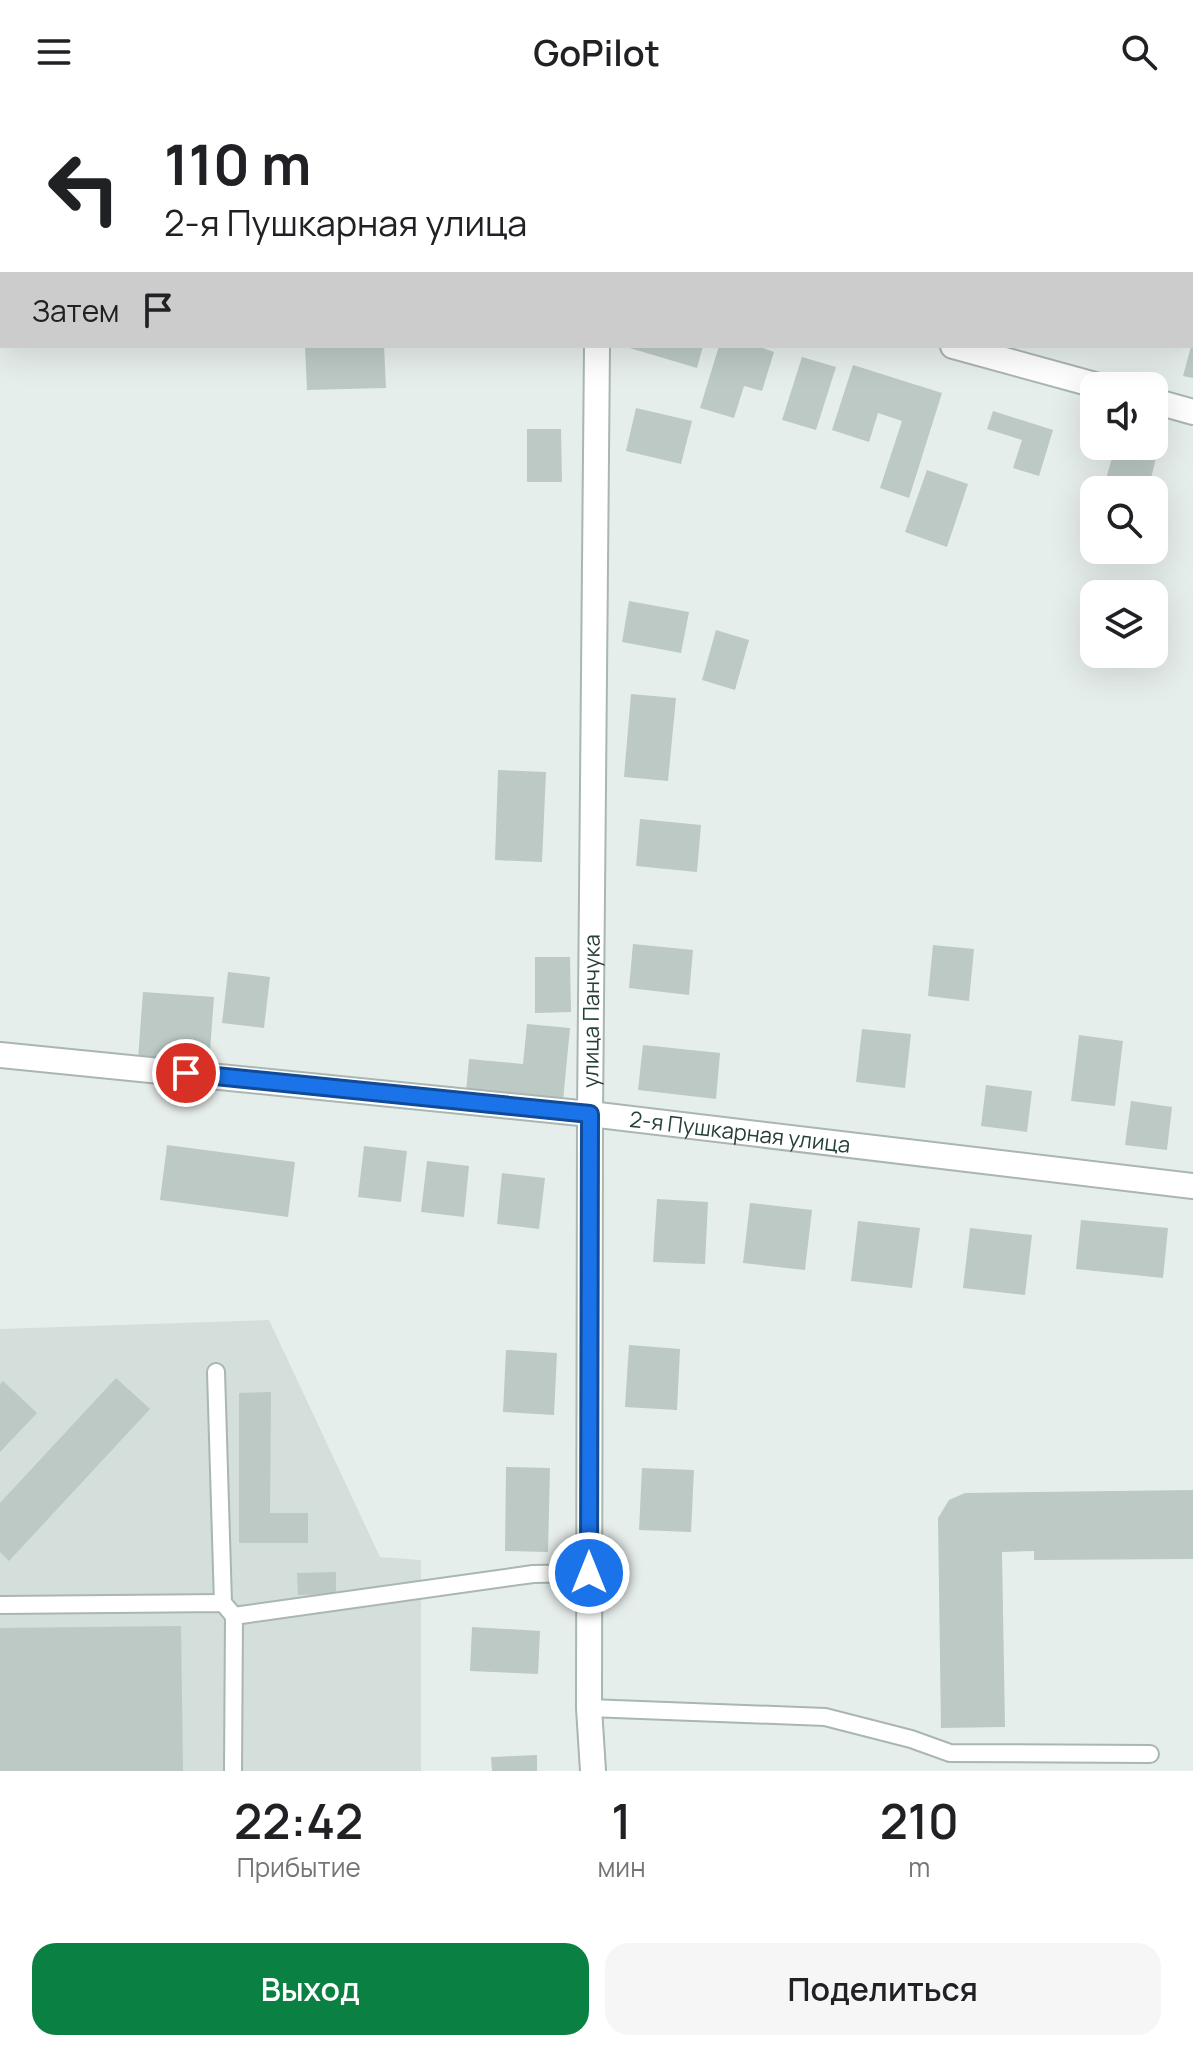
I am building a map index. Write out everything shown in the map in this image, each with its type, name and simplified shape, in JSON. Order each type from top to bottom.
[{"type":"street","name":"улица Панчука","points":[[593,1771],[589,1708],[590,1114],[597,348]]},
{"type":"street","points":[[960,348],[1080,381]]},
{"type":"street","points":[[1168,405],[1193,412]]},
{"type":"street","name":"2-я Пушкарная улица","points":[[0,1055],[590,1114],[1193,1186]]},
{"type":"lane","points":[[216,1372],[223,1603],[234,1616],[233,1771]]},
{"type":"lane","points":[[234,1616],[533,1574],[589,1573]]},
{"type":"lane","points":[[0,1605],[223,1603]]},
{"type":"lane","points":[[589,1708],[825,1717],[911,1739],[950,1753],[1150,1754]]},
{"type":"shaded area","points":[[269,1320],[380,1557],[421,1560],[421,1771],[0,1771],[0,1329]]},
{"type":"building","points":[[305,348],[384,348],[386,388],[307,390]]},
{"type":"building","points":[[630,348],[702,348],[697,368]]},
{"type":"building","points":[[718,348],[763,348],[774,352],[762,391],[744,386],[734,418],[700,408]]},
{"type":"building","points":[[1191,348],[1193,348],[1193,378],[1183,376]]},
{"type":"building","points":[[802,357],[836,367],[816,430],[782,420]]},
{"type":"building","points":[[853,365],[942,393],[909,498],[880,488],[902,421],[878,413],[869,442],[832,430]]},
{"type":"building","points":[[636,408],[692,421],[681,464],[626,451]]},
{"type":"building","points":[[993,411],[1053,430],[1039,476],[1013,468],[1022,440],[987,429]]},
{"type":"building","points":[[527,429],[561,429],[562,482],[527,482]]},
{"type":"building","points":[[1111,460],[1156,460],[1152,476],[1107,476]]},
{"type":"building","points":[[927,470],[968,484],[947,547],[905,532]]},
{"type":"building","points":[[629,601],[689,612],[681,653],[622,642]]},
{"type":"building","points":[[716,630],[749,640],[735,690],[702,680]]},
{"type":"building","points":[[631,694],[676,698],[668,781],[624,777]]},
{"type":"building","points":[[498,770],[546,772],[542,862],[495,860]]},
{"type":"building","points":[[640,819],[701,825],[697,872],[636,866]]},
{"type":"building","points":[[633,944],[693,950],[689,995],[629,988]]},
{"type":"building","points":[[933,945],[974,949],[969,1001],[928,996]]},
{"type":"building","points":[[535,957],[570,957],[571,1012],[535,1013]]},
{"type":"building","points":[[228,972],[270,977],[264,1028],[222,1023]]},
{"type":"building","points":[[143,992],[214,997],[209,1065],[138,1059]]},
{"type":"building","points":[[527,1024],[570,1028],[563,1101],[466,1092],[469,1059],[523,1064]]},
{"type":"building","points":[[862,1029],[911,1034],[905,1088],[856,1082]]},
{"type":"building","points":[[1079,1035],[1123,1041],[1115,1106],[1071,1101]]},
{"type":"building","points":[[643,1045],[720,1053],[716,1099],[638,1090]]},
{"type":"building","points":[[986,1085],[1032,1091],[1027,1132],[981,1126]]},
{"type":"building","points":[[1131,1101],[1172,1107],[1167,1150],[1125,1145]]},
{"type":"building","points":[[167,1145],[295,1162],[288,1217],[160,1200]]},
{"type":"building","points":[[364,1146],[407,1151],[401,1202],[358,1197]]},
{"type":"building","points":[[427,1161],[469,1166],[464,1217],[421,1212]]},
{"type":"building","points":[[502,1173],[545,1178],[539,1229],[497,1224]]},
{"type":"building","points":[[657,1199],[708,1202],[705,1264],[653,1262]]},
{"type":"building","points":[[750,1203],[812,1210],[805,1270],[743,1263]]},
{"type":"building","points":[[1081,1220],[1168,1228],[1163,1278],[1076,1269]]},
{"type":"building","points":[[858,1221],[920,1228],[912,1288],[851,1281]]},
{"type":"building","points":[[970,1228],[1032,1235],[1025,1295],[963,1288]]},
{"type":"building","points":[[629,1345],[680,1349],[677,1410],[625,1407]]},
{"type":"building","points":[[506,1350],[557,1353],[554,1415],[503,1412]]},
{"type":"building","points":[[116,1378],[150,1409],[9,1561],[0,1552],[0,1503]]},
{"type":"building","points":[[3,1381],[37,1413],[0,1452],[0,1384]]},
{"type":"building","points":[[271,1392],[270,1513],[308,1513],[308,1543],[239,1543],[239,1393]]},
{"type":"building","points":[[506,1467],[550,1468],[548,1552],[505,1551]]},
{"type":"building","points":[[642,1468],[694,1470],[691,1532],[639,1530]]},
{"type":"building","points":[[1193,1490],[1193,1559],[1034,1560],[1034,1551],[1002,1552],[1005,1727],[941,1728],[938,1518],[949,1500],[965,1493]]},
{"type":"building","points":[[336,1572],[336,1594],[298,1595],[297,1573]]},
{"type":"building","points":[[181,1626],[183,1771],[0,1771],[0,1628]]},
{"type":"building","points":[[472,1627],[540,1631],[538,1674],[470,1671]]},
{"type":"building","points":[[537,1755],[537,1771],[492,1771],[491,1757]]},
{"type":"route","points":[[186,1073],[590,1114],[589,1573]]}]
